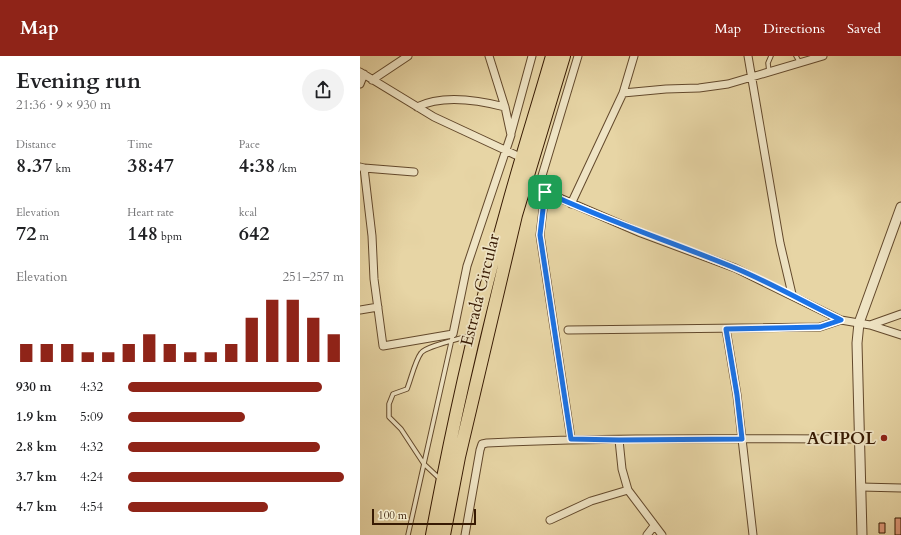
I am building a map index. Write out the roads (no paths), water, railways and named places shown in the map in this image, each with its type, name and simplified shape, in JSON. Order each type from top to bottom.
[{"type":"main road","name":"Estrada Circular","points":[[432,535],[442,481],[475,333],[506,214],[552,56]]},
{"type":"main road","name":"Estrada Circular","points":[[444,535],[459,457],[486,336],[516,215],[564,56]]},
{"type":"street","points":[[372,80],[408,56]]},
{"type":"street","points":[[489,56],[505,107],[511,135]]},
{"type":"street","points":[[414,172],[362,167],[383,346],[453,338],[467,266],[511,135],[532,56]]},
{"type":"street","points":[[538,189],[578,56]]},
{"type":"street","points":[[571,204],[623,93],[634,56]]},
{"type":"street","points":[[748,56],[780,243],[792,294]]},
{"type":"street","points":[[623,93],[699,88],[751,78],[798,59],[823,56]]},
{"type":"street","points":[[360,84],[362,73],[417,107],[522,158]]},
{"type":"street","points":[[553,92],[566,94]]},
{"type":"street","points":[[417,107],[428,102],[441,100],[481,102],[505,107]]},
{"type":"street","points":[[526,184],[641,233],[735,268],[792,294],[841,320],[870,325],[901,335]]},
{"type":"street","points":[[545,192],[540,235],[571,439]]},
{"type":"street","points":[[862,535],[857,343],[859,323],[901,207]]},
{"type":"street","points":[[360,310],[378,307]]},
{"type":"street","points":[[870,325],[901,314]]},
{"type":"street","points":[[568,330],[820,327],[841,320]]},
{"type":"street","points":[[726,329],[737,395],[753,535]]},
{"type":"street","points":[[465,535],[482,444],[571,439],[859,439]]},
{"type":"street","points":[[619,440],[622,468],[628,490],[662,535]]},
{"type":"street","points":[[861,487],[901,488]]},
{"type":"street","points":[[550,520],[591,501],[628,490]]},
{"type":"street","points":[[647,535],[654,526]]},
{"type":"lane","points":[[769,72],[768,64],[771,56]]},
{"type":"lane","points":[[442,481],[424,464],[401,429],[389,417],[389,404],[393,394],[407,389],[421,353],[431,346],[453,338],[475,333]]},
{"type":"lane","points":[[408,535],[453,338]]},
{"type":"place","name":"ACIPOL","points":[[884,438]]}]
